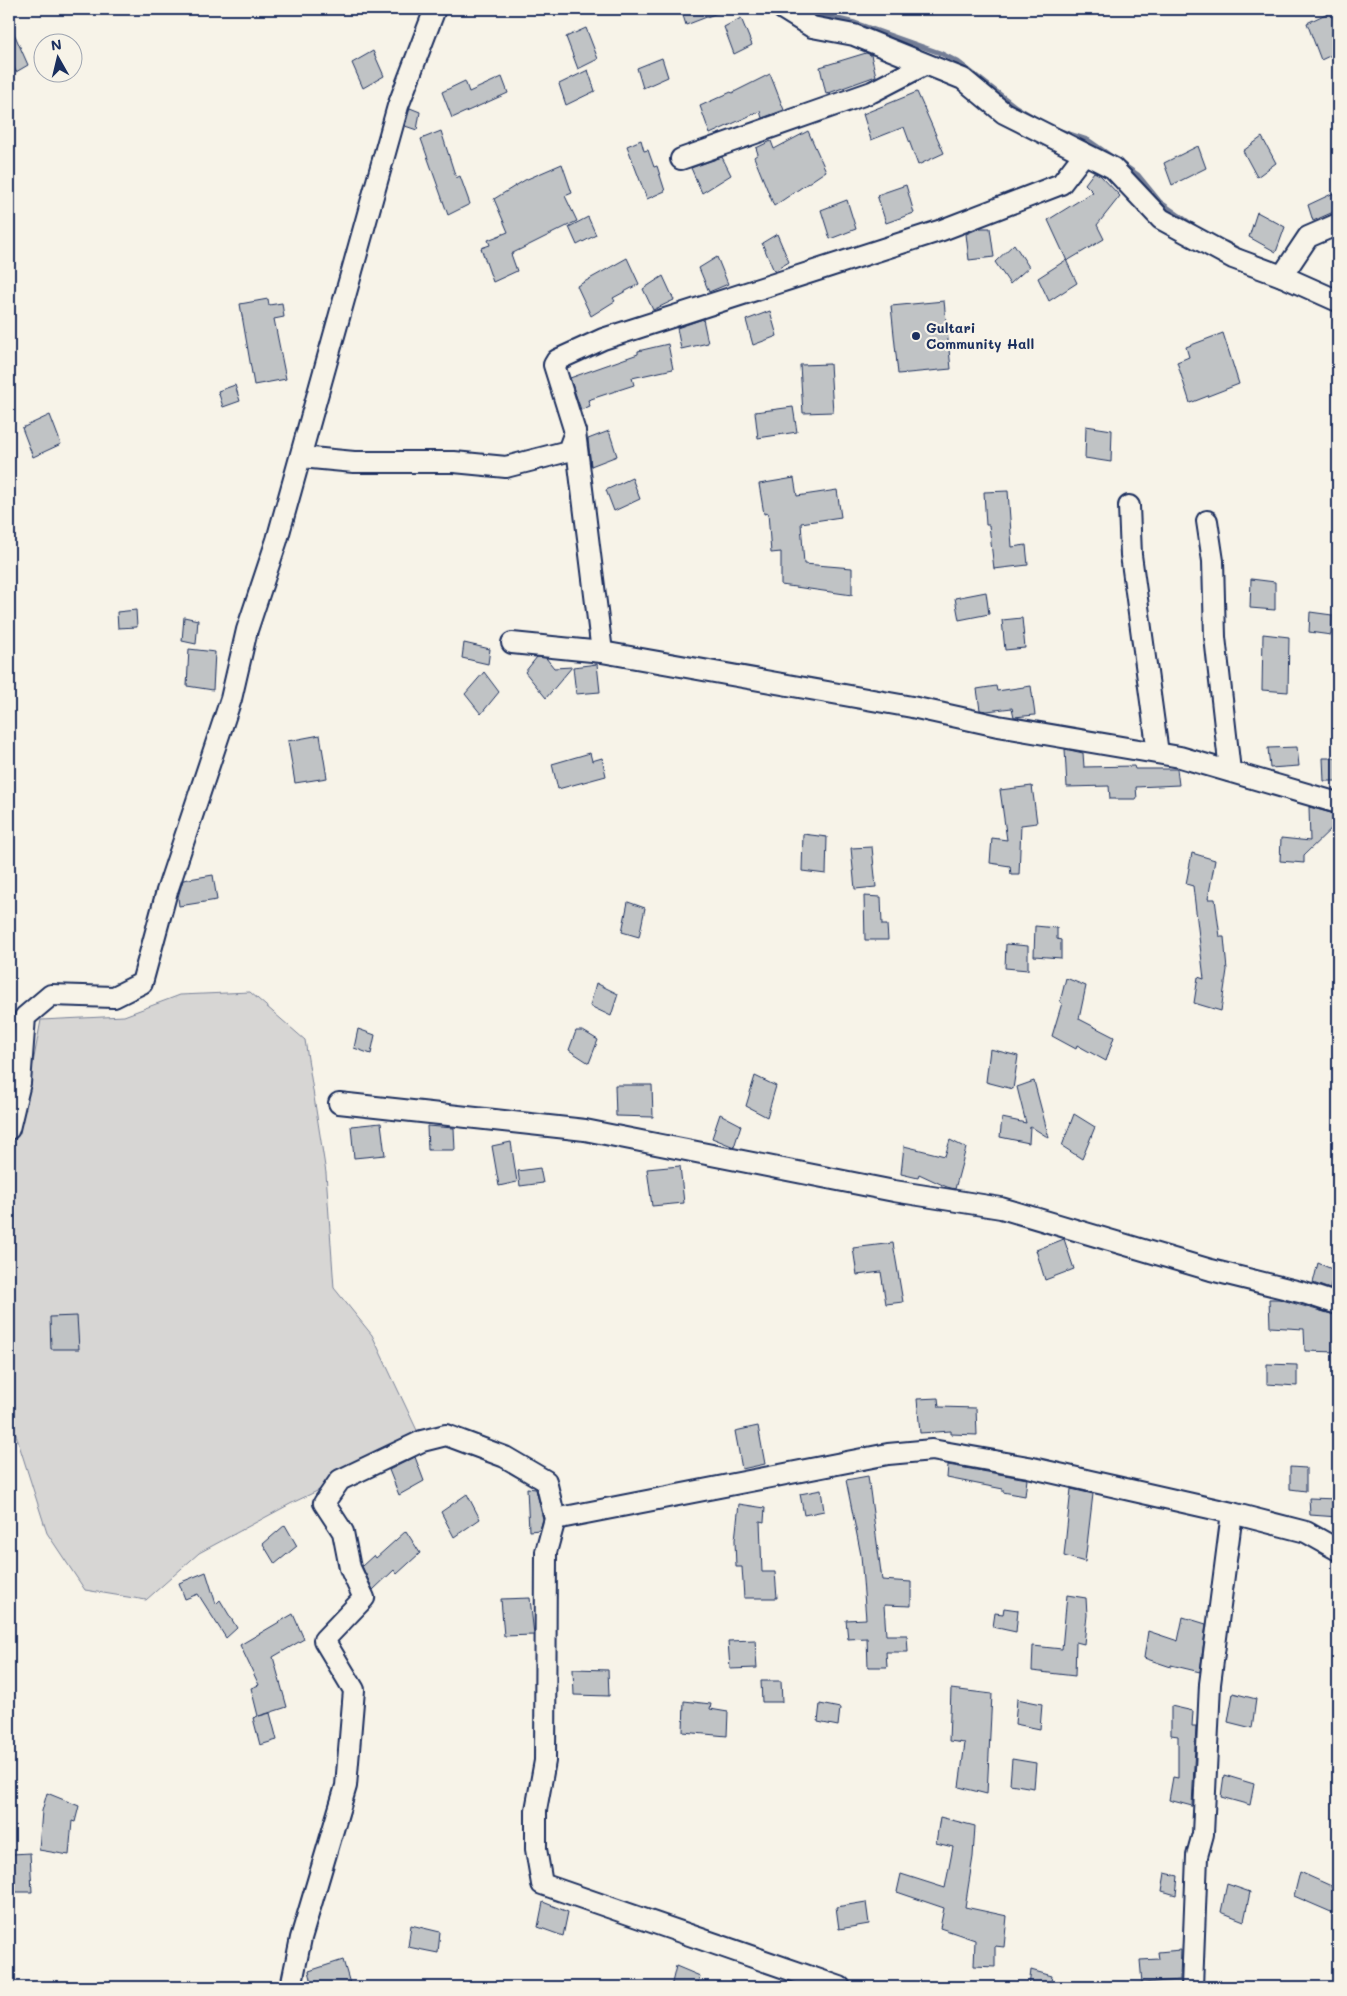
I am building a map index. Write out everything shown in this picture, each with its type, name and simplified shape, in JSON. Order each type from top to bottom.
[{"type":"street","points":[[9,1129],[20,1083],[25,1017],[51,996],[114,997],[142,983],[170,882],[231,699],[247,630],[278,540],[398,106],[435,9]]},
{"type":"street","points":[[783,9],[812,28],[854,35],[924,65],[963,79],[1004,113],[1113,168],[1161,219],[1233,258],[1282,276],[1338,301]]},
{"type":"street","points":[[681,159],[872,92],[924,65]]},
{"type":"street","points":[[602,652],[575,432],[554,365],[557,360],[612,336],[942,230],[1061,184],[1084,154]]},
{"type":"street","points":[[1282,276],[1308,237],[1338,224]]},
{"type":"street","points":[[301,457],[354,462],[454,462],[506,467],[568,451],[575,432]]},
{"type":"street","points":[[1129,506],[1131,555],[1158,753]]},
{"type":"street","points":[[1206,521],[1213,561],[1215,637],[1230,771]]},
{"type":"street","points":[[512,643],[602,652],[912,707],[998,726],[1180,757],[1338,802]]},
{"type":"street","points":[[339,1103],[585,1130],[894,1191],[1002,1208],[1211,1270],[1304,1293],[1338,1304]]},
{"type":"street","points":[[291,1987],[301,1938],[346,1786],[354,1690],[324,1640],[364,1598],[350,1568],[343,1532],[324,1503],[340,1480],[422,1441],[446,1435],[505,1457],[546,1481],[555,1519],[546,1552],[545,1761],[536,1810],[536,1849],[542,1884],[840,1987]]},
{"type":"street","points":[[555,1519],[888,1454],[932,1450],[1028,1467],[1232,1513],[1306,1532],[1338,1550]]},
{"type":"street","points":[[1192,1987],[1197,1856],[1203,1834],[1210,1684],[1232,1513]]},
{"type":"shaded area","points":[[250,992],[305,1040],[326,1173],[334,1288],[372,1335],[422,1441],[292,1503],[199,1553],[146,1600],[85,1590],[47,1533],[9,1413],[9,1150],[23,1117],[41,1020],[124,1016],[180,995]]},
{"type":"building","points":[[681,9],[724,9],[725,10],[686,25]]},
{"type":"building","points":[[1338,9],[1338,52],[1321,60],[1307,23]]},
{"type":"building","points":[[741,18],[752,45],[734,54],[724,27]]},
{"type":"building","points":[[9,22],[28,65],[16,72],[13,65],[9,68]]},
{"type":"building","points":[[586,28],[598,59],[578,69],[566,37]]},
{"type":"building","points":[[373,51],[384,76],[363,88],[352,63]]},
{"type":"building","points":[[866,53],[871,55],[876,76],[826,94],[820,67]]},
{"type":"building","points":[[662,58],[668,77],[643,88],[637,68]]},
{"type":"building","points":[[588,70],[595,91],[566,105],[559,84]]},
{"type":"building","points":[[770,74],[784,110],[762,118],[760,111],[710,134],[700,106]]},
{"type":"building","points":[[502,77],[508,93],[452,118],[442,92],[465,81],[469,92]]},
{"type":"building","points":[[917,92],[944,153],[918,165],[904,127],[871,140],[863,114]]},
{"type":"building","points":[[410,108],[420,112],[417,130],[405,126]]},
{"type":"building","points":[[441,131],[456,178],[460,176],[470,204],[448,215],[421,139]]},
{"type":"building","points":[[808,131],[826,171],[774,206],[754,157],[758,154],[756,148],[771,141],[774,149]]},
{"type":"building","points":[[1262,137],[1276,163],[1257,177],[1243,151]]},
{"type":"building","points":[[641,140],[644,151],[648,150],[654,167],[657,166],[665,191],[647,199],[627,146]]},
{"type":"building","points":[[1198,146],[1206,168],[1172,185],[1164,163]]},
{"type":"building","points":[[722,157],[731,175],[702,193],[691,168]]},
{"type":"building","points":[[562,164],[572,193],[565,196],[577,221],[511,254],[517,271],[493,282],[481,248],[490,245],[488,240],[508,232],[494,199],[525,180]]},
{"type":"building","points":[[1094,172],[1100,175],[1120,196],[1097,225],[1104,239],[1067,261],[1048,220],[1093,192],[1085,184]]},
{"type":"building","points":[[906,185],[914,213],[886,223],[877,195]]},
{"type":"building","points":[[1338,191],[1338,210],[1313,221],[1308,205]]},
{"type":"building","points":[[847,200],[856,229],[830,239],[821,210]]},
{"type":"building","points":[[1257,212],[1285,227],[1276,252],[1249,237]]},
{"type":"building","points":[[588,217],[596,235],[577,245],[569,227]]},
{"type":"building","points":[[980,228],[990,228],[994,257],[969,260],[966,234]]},
{"type":"building","points":[[777,234],[789,262],[774,271],[762,243]]},
{"type":"building","points":[[1014,244],[1029,267],[1010,284],[995,262]]},
{"type":"building","points":[[717,257],[728,284],[709,292],[699,268]]},
{"type":"building","points":[[627,258],[639,284],[613,298],[615,301],[591,316],[577,286]]},
{"type":"building","points":[[1066,260],[1077,283],[1049,301],[1038,278]]},
{"type":"building","points":[[663,276],[674,300],[653,310],[643,289]]},
{"type":"building","points":[[268,299],[269,305],[282,303],[284,317],[274,319],[286,379],[254,385],[240,304]]},
{"type":"building","points":[[944,301],[951,369],[898,374],[891,306]]},
{"type":"building","points":[[770,311],[777,336],[753,345],[746,320]]},
{"type":"building","points":[[703,319],[708,343],[681,349],[677,328]]},
{"type":"building","points":[[1223,333],[1239,384],[1190,403],[1177,362],[1189,357],[1186,347]]},
{"type":"building","points":[[668,344],[673,369],[632,378],[634,385],[588,400],[590,406],[581,410],[570,378],[638,354],[638,351]]},
{"type":"building","points":[[830,364],[833,412],[803,413],[800,365]]},
{"type":"building","points":[[235,385],[240,401],[223,407],[218,391]]},
{"type":"building","points":[[793,407],[797,432],[758,438],[755,412]]},
{"type":"building","points":[[50,415],[61,444],[33,457],[22,428]]},
{"type":"building","points":[[1086,426],[1112,430],[1111,462],[1085,458]]},
{"type":"building","points":[[609,431],[617,456],[591,466],[588,439]]},
{"type":"building","points":[[632,478],[640,499],[614,511],[606,490]]},
{"type":"building","points":[[794,478],[797,496],[837,490],[841,517],[801,523],[804,564],[852,568],[852,595],[781,585],[781,552],[771,553],[768,513],[764,514],[759,484]]},
{"type":"building","points":[[1008,491],[1012,547],[1026,545],[1028,565],[994,569],[989,525],[986,525],[984,492]]},
{"type":"building","points":[[1251,579],[1275,582],[1275,610],[1250,608]]},
{"type":"building","points":[[986,592],[989,614],[959,620],[955,598]]},
{"type":"building","points":[[136,610],[137,627],[118,628],[117,612]]},
{"type":"building","points":[[1310,612],[1332,615],[1331,635],[1309,632]]},
{"type":"building","points":[[184,617],[198,620],[196,644],[182,641]]},
{"type":"building","points":[[1022,618],[1025,648],[1005,650],[1002,620]]},
{"type":"building","points":[[1263,634],[1289,637],[1288,692],[1262,690]]},
{"type":"building","points":[[464,643],[490,649],[488,664],[462,658]]},
{"type":"building","points":[[189,649],[215,652],[213,690],[187,686]]},
{"type":"building","points":[[537,657],[546,658],[554,668],[572,667],[546,698],[525,672]]},
{"type":"building","points":[[597,664],[600,692],[576,694],[573,667]]},
{"type":"building","points":[[484,672],[499,692],[481,714],[465,694]]},
{"type":"building","points":[[996,686],[997,691],[1031,686],[1035,715],[1014,717],[1012,708],[980,710],[977,689]]},
{"type":"building","points":[[320,735],[327,778],[295,783],[288,741]]},
{"type":"building","points":[[1297,747],[1299,766],[1270,768],[1268,748]]},
{"type":"building","points":[[1065,749],[1083,753],[1084,767],[1134,766],[1135,769],[1177,769],[1179,785],[1136,787],[1137,799],[1110,799],[1109,786],[1067,787]]},
{"type":"building","points":[[590,753],[592,761],[602,758],[606,776],[558,789],[552,764]]},
{"type":"building","points":[[1323,758],[1338,758],[1338,781],[1324,781]]},
{"type":"building","points":[[1032,786],[1037,823],[1021,825],[1019,875],[1011,875],[1010,866],[990,863],[992,838],[1007,840],[1000,790]]},
{"type":"building","points":[[1309,807],[1338,815],[1338,822],[1304,855],[1304,863],[1280,861],[1281,838],[1310,841]]},
{"type":"building","points":[[803,834],[827,837],[826,874],[802,871]]},
{"type":"building","points":[[872,847],[876,887],[855,889],[851,848]]},
{"type":"building","points":[[1192,853],[1215,860],[1208,899],[1215,899],[1220,937],[1224,937],[1227,970],[1221,1011],[1194,1003],[1198,977],[1204,979],[1193,886],[1186,884]]},
{"type":"building","points":[[213,875],[217,900],[179,906],[178,897],[183,880]]},
{"type":"building","points":[[864,896],[881,897],[882,925],[887,925],[888,940],[865,940]]},
{"type":"building","points":[[628,902],[645,908],[639,937],[622,932]]},
{"type":"building","points":[[1035,926],[1057,928],[1057,939],[1061,940],[1061,958],[1034,956]]},
{"type":"building","points":[[1006,944],[1028,946],[1028,970],[1005,968]]},
{"type":"building","points":[[1066,978],[1086,986],[1079,1019],[1114,1037],[1106,1061],[1077,1045],[1076,1049],[1052,1036],[1062,1003],[1060,1002]]},
{"type":"building","points":[[596,983],[618,994],[611,1016],[590,1006]]},
{"type":"building","points":[[358,1029],[375,1035],[371,1054],[354,1048]]},
{"type":"building","points":[[576,1031],[583,1031],[598,1040],[589,1063],[569,1050]]},
{"type":"building","points":[[990,1049],[1018,1056],[1013,1089],[986,1082]]},
{"type":"building","points":[[755,1076],[776,1086],[767,1117],[746,1106]]},
{"type":"building","points":[[1034,1081],[1049,1138],[1030,1126],[1029,1143],[1000,1137],[1002,1118],[1026,1123],[1017,1087]]},
{"type":"building","points":[[615,1085],[652,1085],[653,1117],[616,1116]]},
{"type":"building","points":[[720,1114],[741,1125],[734,1147],[712,1138]]},
{"type":"building","points":[[1074,1114],[1095,1127],[1082,1159],[1062,1146]]},
{"type":"building","points":[[381,1123],[385,1155],[354,1158],[351,1126]]},
{"type":"building","points":[[427,1126],[454,1128],[455,1150],[428,1150]]},
{"type":"building","points":[[950,1140],[966,1148],[955,1189],[919,1174],[918,1178],[901,1174],[904,1146],[945,1156]]},
{"type":"building","points":[[511,1142],[517,1182],[499,1186],[492,1146]]},
{"type":"building","points":[[680,1166],[684,1203],[652,1206],[647,1169]]},
{"type":"building","points":[[540,1168],[543,1183],[520,1186],[518,1171]]},
{"type":"building","points":[[1064,1239],[1074,1269],[1045,1280],[1036,1250]]},
{"type":"building","points":[[893,1243],[903,1302],[886,1304],[881,1272],[857,1275],[853,1248]]},
{"type":"building","points":[[1318,1263],[1334,1270],[1330,1289],[1313,1283]]},
{"type":"building","points":[[1269,1299],[1279,1299],[1338,1316],[1338,1352],[1305,1351],[1304,1329],[1270,1327]]},
{"type":"building","points":[[77,1316],[79,1349],[51,1349],[50,1317]]},
{"type":"building","points":[[1267,1364],[1297,1365],[1297,1386],[1267,1384]]},
{"type":"building","points":[[938,1398],[939,1407],[976,1408],[977,1435],[951,1434],[951,1431],[920,1433],[917,1399]]},
{"type":"building","points":[[758,1426],[765,1464],[742,1469],[735,1431]]},
{"type":"building","points":[[415,1457],[424,1481],[399,1495],[389,1470]]},
{"type":"building","points":[[948,1465],[1027,1479],[1025,1496],[1003,1492],[1003,1489],[947,1478]]},
{"type":"building","points":[[1290,1467],[1306,1468],[1306,1491],[1290,1489]]},
{"type":"building","points":[[868,1476],[882,1580],[911,1582],[911,1606],[884,1605],[886,1635],[907,1635],[908,1652],[886,1652],[887,1667],[868,1667],[867,1638],[848,1639],[846,1620],[866,1619],[861,1555],[846,1480]]},
{"type":"building","points":[[527,1488],[536,1489],[543,1519],[540,1530],[529,1531]]},
{"type":"building","points":[[1071,1489],[1093,1494],[1085,1562],[1064,1556]]},
{"type":"building","points":[[821,1490],[824,1511],[804,1515],[800,1494]]},
{"type":"building","points":[[467,1494],[480,1519],[454,1537],[441,1512]]},
{"type":"building","points":[[1309,1498],[1338,1499],[1338,1517],[1310,1515]]},
{"type":"building","points":[[739,1504],[765,1508],[764,1522],[760,1521],[762,1572],[775,1572],[777,1598],[744,1598],[742,1567],[736,1567],[735,1540]]},
{"type":"building","points":[[285,1525],[297,1546],[275,1564],[263,1544]]},
{"type":"building","points":[[406,1531],[420,1553],[397,1574],[394,1570],[373,1590],[362,1566],[374,1555],[376,1558]]},
{"type":"building","points":[[206,1572],[216,1604],[220,1600],[237,1628],[226,1638],[198,1594],[185,1599],[179,1583]]},
{"type":"building","points":[[1067,1595],[1086,1598],[1087,1615],[1084,1644],[1076,1642],[1075,1676],[1032,1671],[1033,1646],[1062,1649]]},
{"type":"building","points":[[530,1598],[534,1635],[504,1636],[501,1599]]},
{"type":"building","points":[[1004,1608],[1018,1610],[1016,1632],[993,1627],[995,1613],[1003,1614]]},
{"type":"building","points":[[293,1614],[304,1639],[273,1657],[287,1707],[259,1716],[270,1713],[277,1740],[260,1745],[253,1718],[258,1716],[251,1688],[259,1685],[240,1645]]},
{"type":"building","points":[[1183,1617],[1206,1624],[1200,1672],[1171,1665],[1171,1667],[1144,1658],[1148,1631],[1178,1641]]},
{"type":"building","points":[[755,1640],[757,1668],[730,1669],[728,1641]]},
{"type":"building","points":[[573,1669],[608,1670],[609,1696],[574,1695]]},
{"type":"building","points":[[761,1681],[781,1681],[782,1702],[762,1702]]},
{"type":"building","points":[[951,1689],[992,1694],[987,1794],[959,1787],[965,1743],[949,1741]]},
{"type":"building","points":[[1233,1693],[1256,1699],[1252,1728],[1228,1722]]},
{"type":"building","points":[[1017,1699],[1042,1704],[1040,1729],[1015,1724]]},
{"type":"building","points":[[684,1701],[711,1704],[710,1709],[728,1712],[727,1736],[683,1732]]},
{"type":"building","points":[[820,1704],[840,1708],[838,1726],[818,1722]]},
{"type":"building","points":[[1171,1706],[1193,1711],[1192,1726],[1196,1726],[1192,1806],[1169,1800],[1173,1777],[1178,1778],[1178,1736],[1171,1735]]},
{"type":"building","points":[[1012,1759],[1036,1763],[1034,1788],[1010,1784]]},
{"type":"building","points":[[1224,1775],[1254,1784],[1250,1805],[1221,1797]]},
{"type":"building","points":[[47,1793],[79,1806],[75,1822],[72,1821],[69,1855],[39,1850],[42,1811]]},
{"type":"building","points":[[940,1817],[975,1826],[973,1857],[965,1907],[1007,1916],[1004,1947],[995,1946],[995,1967],[974,1966],[975,1940],[940,1928],[944,1908],[897,1892],[901,1874],[945,1888],[953,1847],[936,1843]]},
{"type":"building","points":[[30,1853],[32,1892],[15,1892],[12,1854]]},
{"type":"building","points":[[1300,1872],[1338,1889],[1338,1915],[1294,1896]]},
{"type":"building","points":[[1165,1873],[1178,1876],[1176,1895],[1162,1891]]},
{"type":"building","points":[[1227,1884],[1250,1892],[1244,1921],[1221,1912]]},
{"type":"building","points":[[543,1902],[568,1912],[563,1936],[538,1927]]},
{"type":"building","points":[[866,1902],[869,1924],[839,1929],[836,1907]]},
{"type":"building","points":[[411,1925],[440,1932],[438,1953],[408,1947]]},
{"type":"building","points":[[1181,1950],[1180,1980],[1142,1983],[1140,1960],[1159,1959],[1158,1952]]},
{"type":"building","points":[[343,1960],[351,1987],[313,1987],[309,1971]]},
{"type":"building","points":[[676,1966],[700,1976],[697,1987],[671,1987]]},
{"type":"building","points":[[1031,1970],[1052,1976],[1050,1987],[1029,1987]]},
{"type":"waterway","points":[[801,10],[855,23],[940,53],[958,62],[1016,107],[1033,117]]},
{"type":"waterway","points":[[1058,130],[1088,140],[1138,175],[1160,202],[1194,226]]},
{"type":"waterway","points":[[1226,243],[1243,252]]},
{"type":"place","name":"Gultari Community Hall","points":[[916,336]]}]
